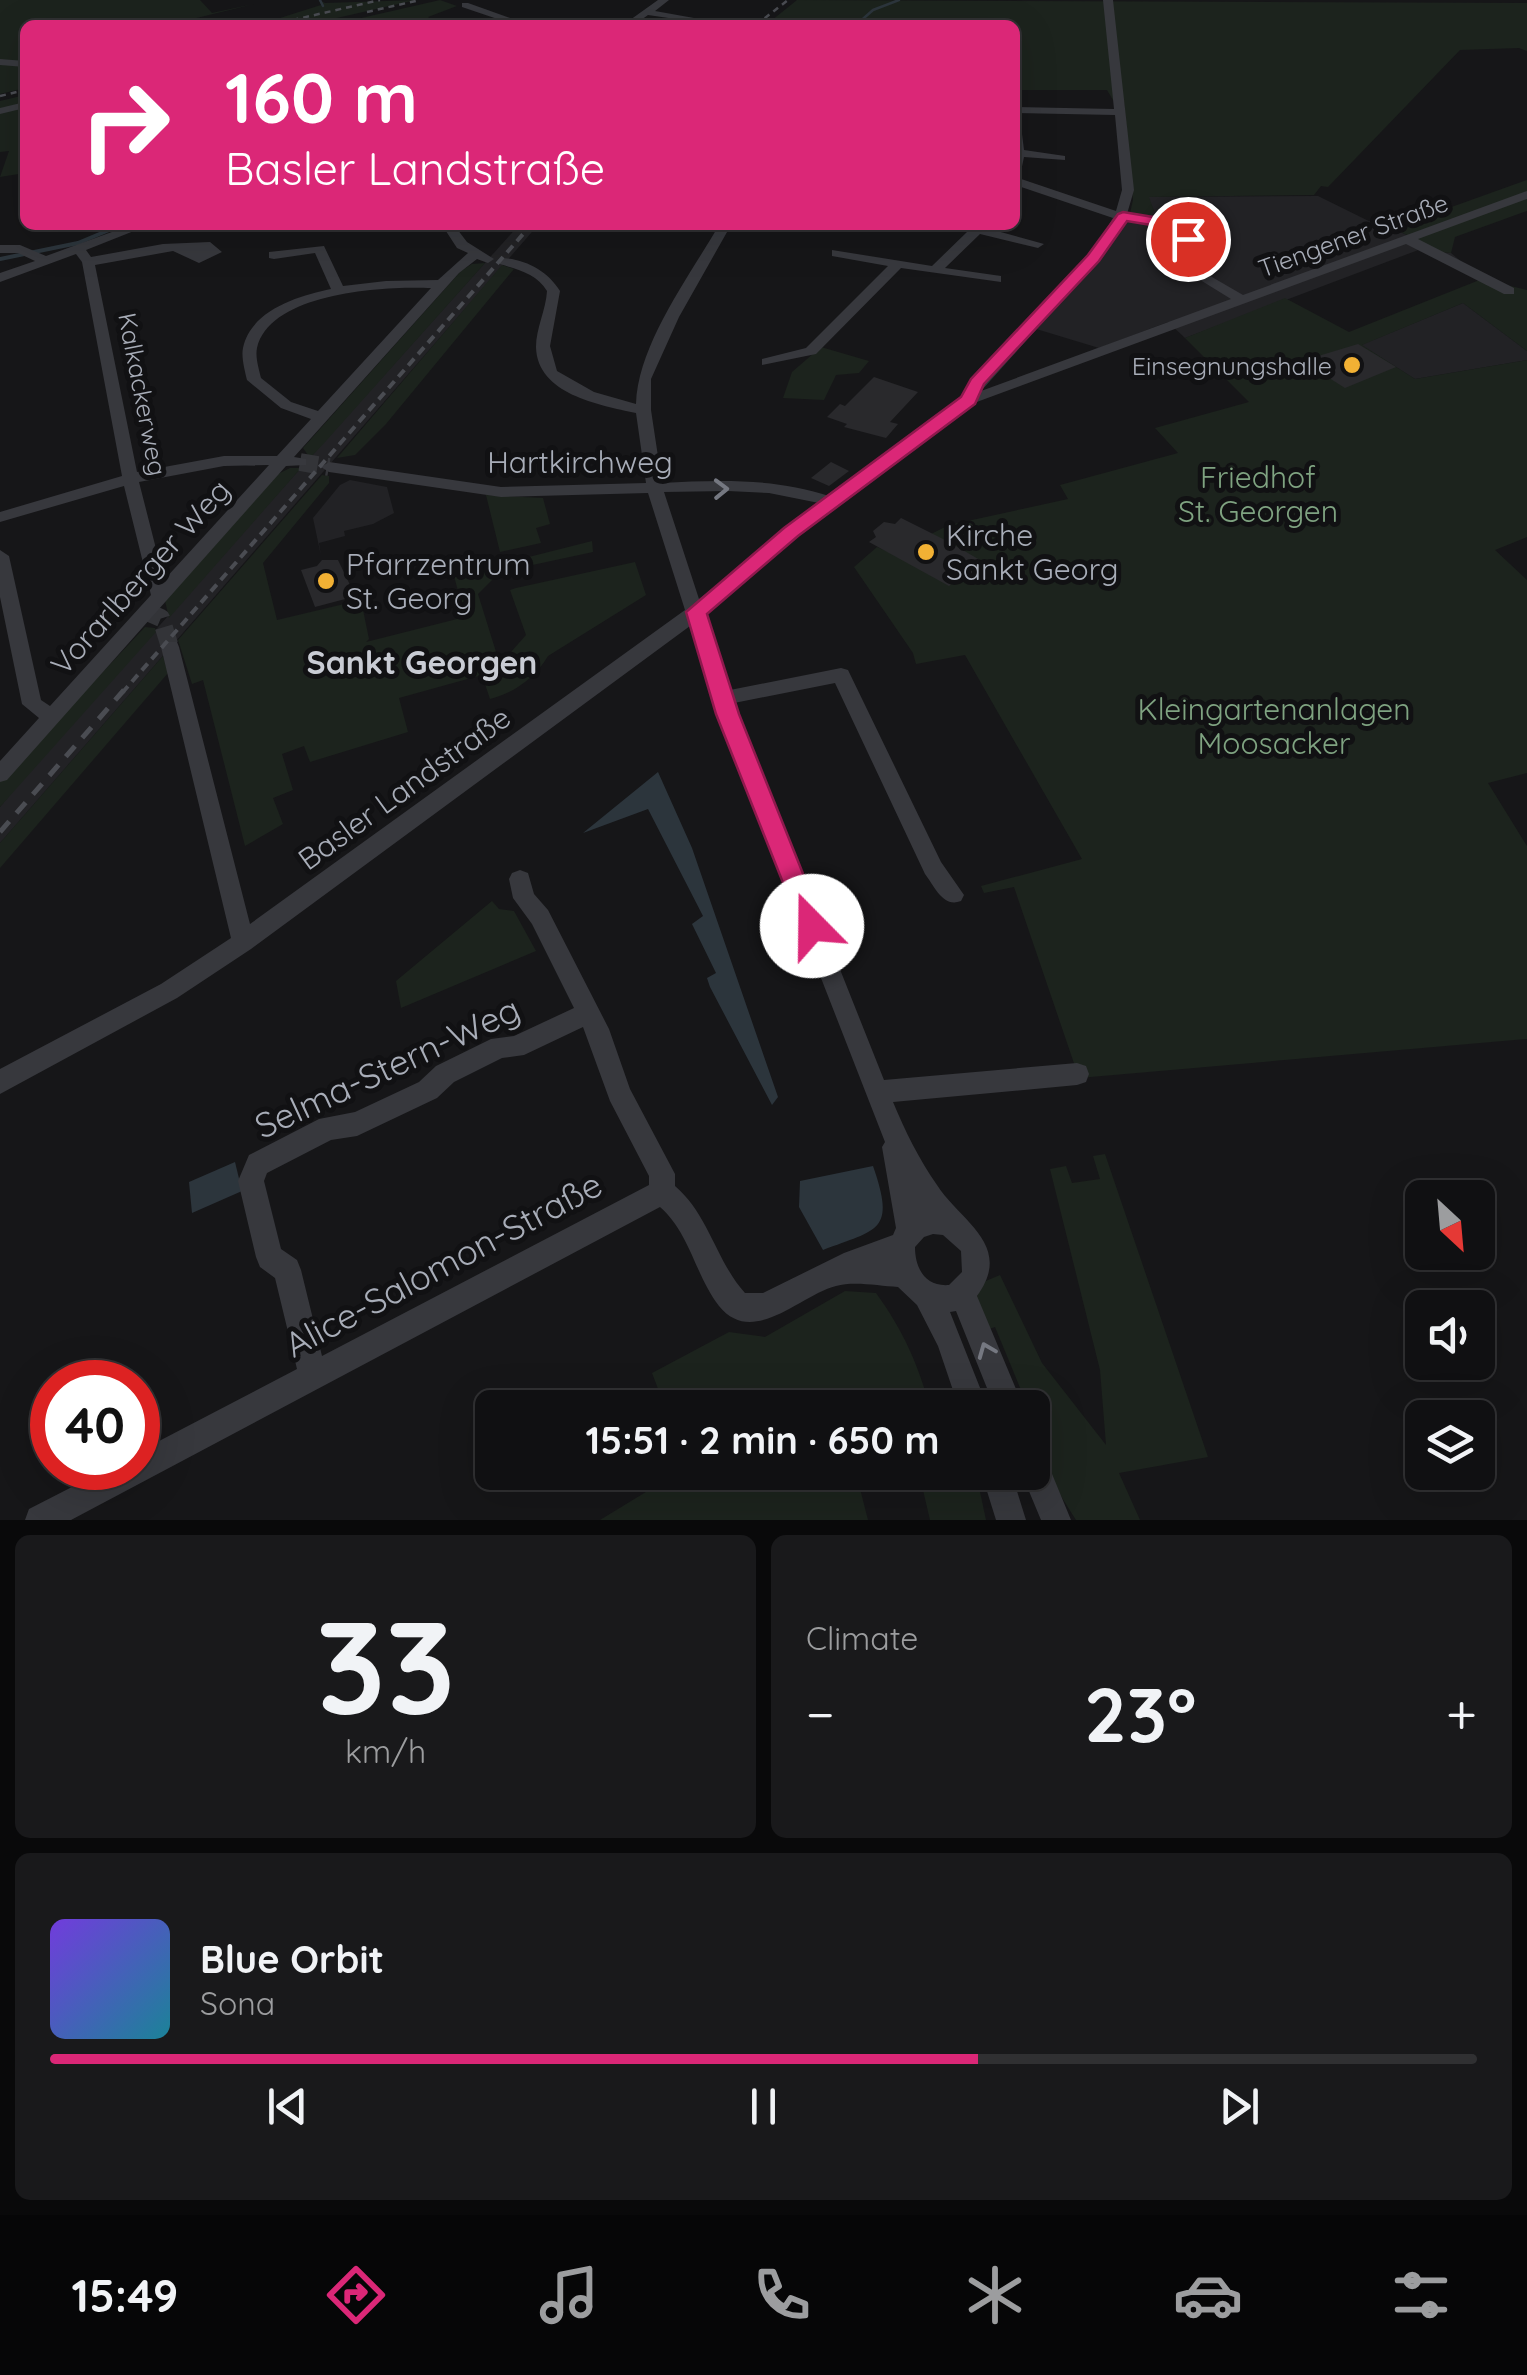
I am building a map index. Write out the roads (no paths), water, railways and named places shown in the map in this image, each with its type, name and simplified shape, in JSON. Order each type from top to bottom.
[{"type":"street","points":[[635,20],[664,0]]},
{"type":"street","points":[[1108,0],[1117,85],[1113,91],[1120,107],[1128,190],[1123,216]]},
{"type":"street","points":[[465,5],[510,20]]},
{"type":"street","points":[[645,12],[689,18]]},
{"type":"street","points":[[1020,110],[1120,107]]},
{"type":"street","points":[[1020,152],[1061,158]]},
{"type":"street","points":[[1020,183],[1123,216],[1165,225],[1210,252],[1211,256],[1183,266],[1242,300]]},
{"type":"street","name":"Tiengener Straße","points":[[968,400],[1527,195]]},
{"type":"street","name":"Basler Landstraße","points":[[0,1082],[152,1001],[243,942],[696,612],[831,502],[968,400],[976,382],[1094,258],[1123,216]]},
{"type":"street","points":[[84,255],[133,230]]},
{"type":"street","name":"Vorarlberger Weg","points":[[0,774],[159,594],[291,461],[322,418],[442,284],[481,257],[462,245],[452,230]]},
{"type":"street","points":[[722,230],[649,362],[643,410],[655,490],[723,698],[892,1130],[919,1185],[948,1222],[964,1233],[975,1251],[974,1278],[962,1292],[949,1298],[927,1296],[915,1289],[905,1250],[892,1130]]},
{"type":"street","points":[[934,270],[977,230]]},
{"type":"street","points":[[990,230],[1038,244]]},
{"type":"street","points":[[1407,239],[1509,291]]},
{"type":"street","points":[[0,250],[84,255],[174,248]]},
{"type":"street","points":[[274,256],[319,249],[338,289]]},
{"type":"street","points":[[838,253],[996,279]]},
{"type":"street","points":[[0,278],[34,255]]},
{"type":"street","name":"Kalkackerweg","points":[[84,255],[159,594]]},
{"type":"street","points":[[505,261],[532,269],[552,288],[554,302],[545,342],[547,366],[553,375],[590,395],[643,410]]},
{"type":"street","points":[[767,362],[811,352],[898,264]]},
{"type":"street","points":[[322,418],[296,410],[262,389],[251,372],[250,349],[261,328],[280,312],[338,289],[375,282],[442,284]]},
{"type":"street","points":[[0,517],[131,481],[225,461],[291,461]]},
{"type":"street","name":"Hartkirchweg","points":[[329,467],[483,492],[788,490],[810,493],[831,502]]},
{"type":"street","points":[[0,556],[32,704],[52,716]]},
{"type":"street","points":[[170,646],[243,942]]},
{"type":"street","points":[[723,698],[840,675],[932,868],[953,895]]},
{"type":"street","points":[[520,880],[524,898],[540,917],[612,1063],[619,1094],[662,1174],[662,1192],[681,1205],[724,1293],[739,1307],[764,1307],[838,1272],[905,1250],[927,1221],[948,1222]]},
{"type":"street","name":"Selma-Stern-Weg","points":[[313,1375],[288,1270],[270,1257],[251,1181],[258,1164],[328,1128],[357,1124],[428,1090],[445,1074],[500,1047],[516,1047],[588,1013]]},
{"type":"street","points":[[878,1092],[1077,1074]]},
{"type":"street","name":"Alice-Salomon-Straße","points":[[40,1520],[662,1192]]},
{"type":"street","points":[[962,1292],[1003,1390]]},
{"type":"street","points":[[927,1296],[950,1340],[968,1390]]},
{"type":"street","points":[[1002,1490],[1011,1520]]},
{"type":"street","points":[[1043,1490],[1056,1520]]},
{"type":"waterway","points":[[320,0],[323,6]]},
{"type":"waterway","points":[[862,20],[873,10],[899,0]]},
{"type":"waterway","points":[[0,259],[78,243],[109,230]]},
{"type":"tunnel","points":[[300,462],[329,467]]},
{"type":"tunnel","points":[[145,611],[161,618],[170,647]]},
{"type":"railway","points":[[293,20],[380,0]]},
{"type":"railway","points":[[367,12],[420,0]]},
{"type":"railway","points":[[762,20],[788,0]]},
{"type":"railway","points":[[0,96],[20,91]]},
{"type":"railway","points":[[122,693],[527,230]]},
{"type":"railway","points":[[0,832],[124,690]]},
{"type":"place","name":"Einsegnungshalle","points":[[1352,365]]},
{"type":"place","name":"Kirche Sankt Georg","points":[[926,552]]},
{"type":"place","name":"Pfarrzentrum St. Georg","points":[[326,581]]},
{"type":"district","name":"Sankt Georgen","points":[[422,662]]},
{"type":"park label","name":"Friedhof St. Georgen","points":[[1258,494]]},
{"type":"park label","name":"Kleingartenanlagen Moosacker","points":[[1274,726]]}]
